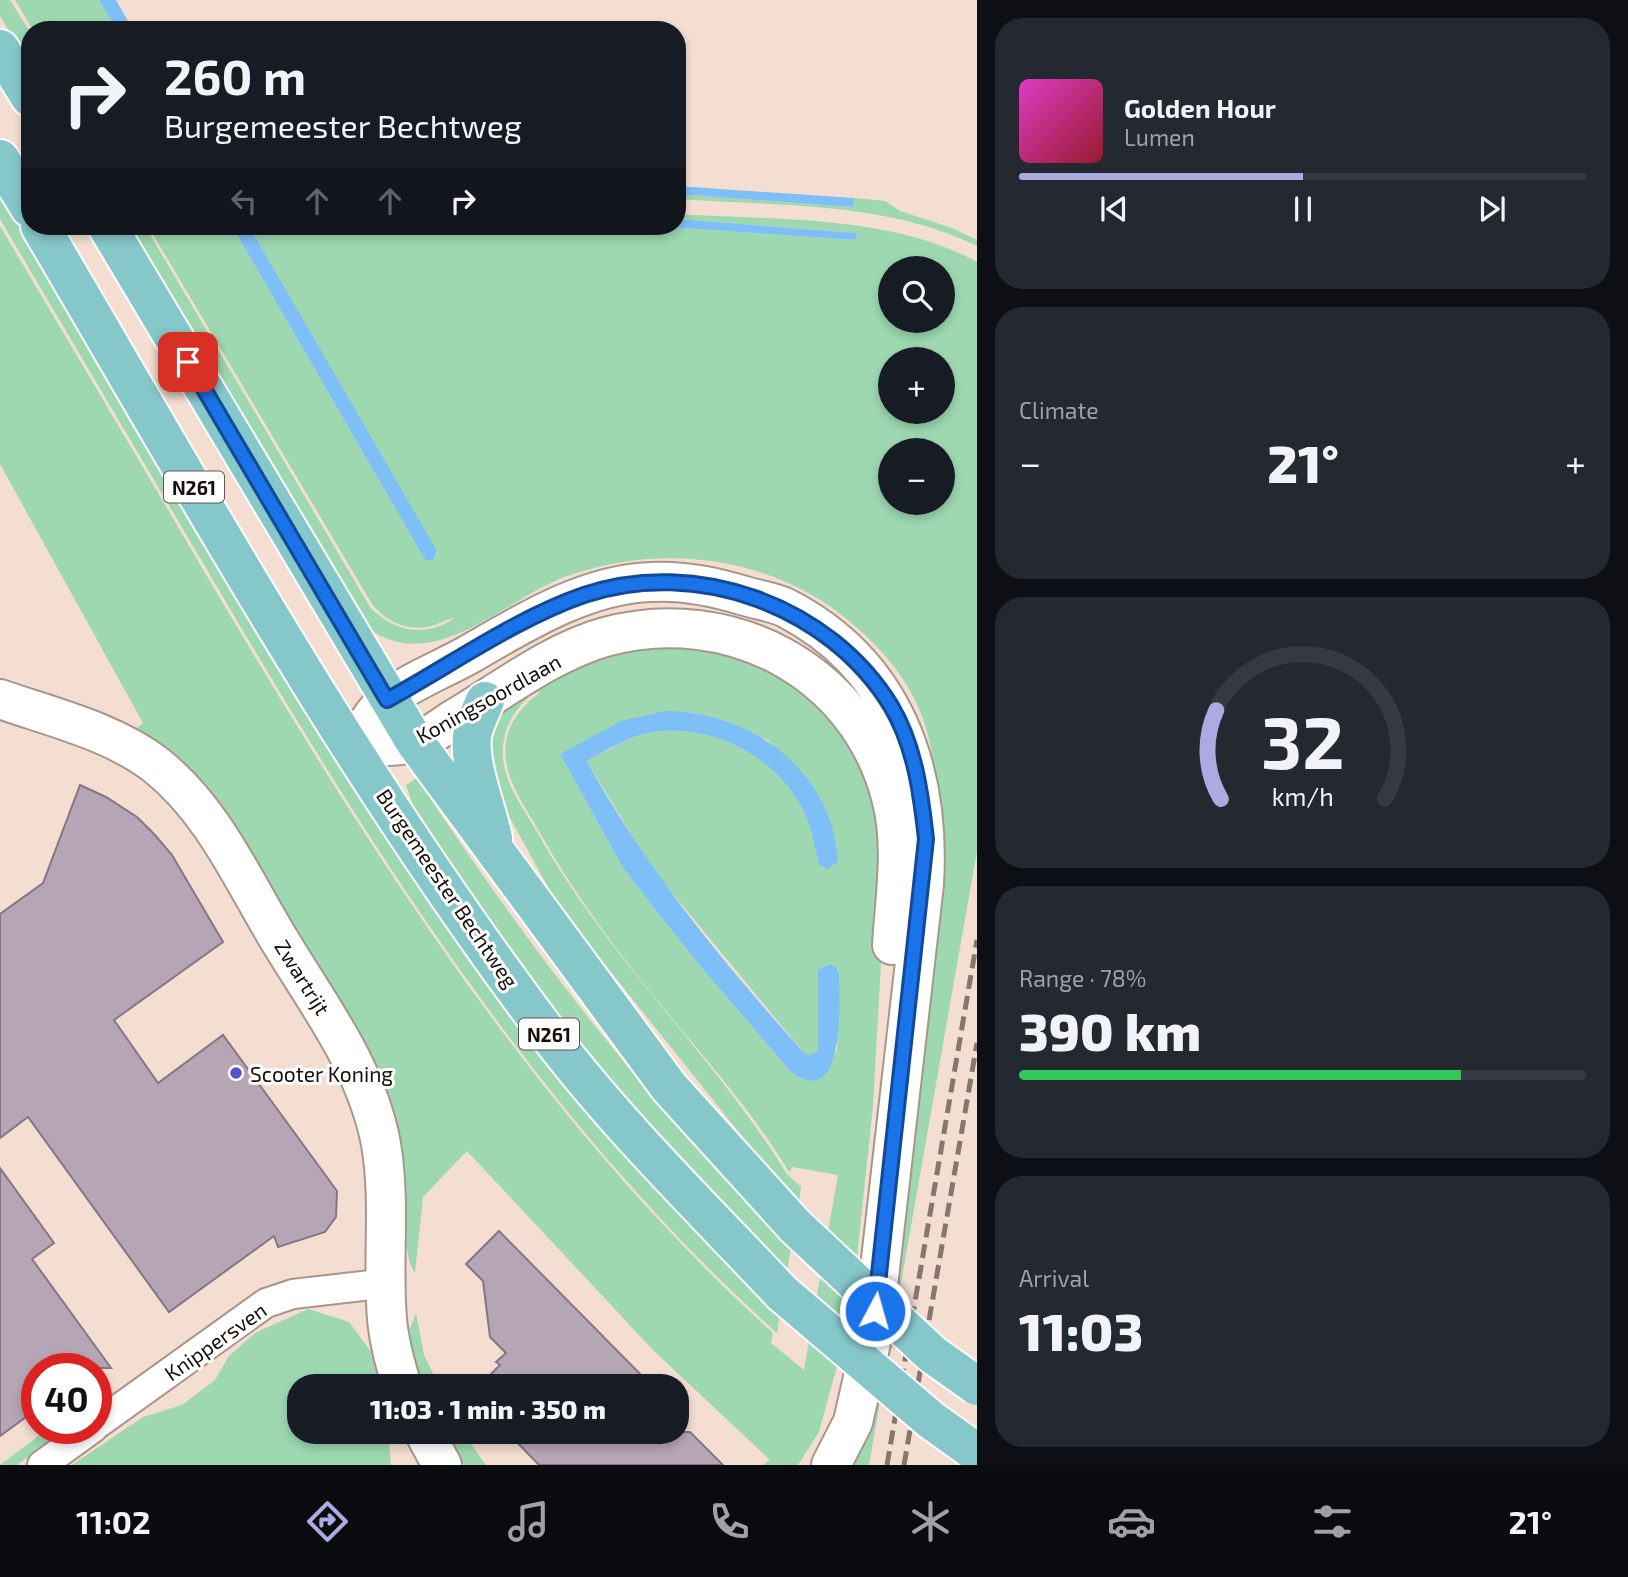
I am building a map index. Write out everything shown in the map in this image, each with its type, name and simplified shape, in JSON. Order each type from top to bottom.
[{"type":"main road","points":[[0,49],[21,83]]},
{"type":"main road","points":[[0,159],[21,193]]},
{"type":"main road","name":"Burgemeester Bechtweg","points":[[45,235],[275,624],[352,747],[440,882],[551,1036],[622,1121],[782,1293],[931,1420],[977,1453]]},
{"type":"main road","name":"N261","points":[[112,235],[387,700],[496,854],[669,1087],[795,1226],[932,1354],[977,1386]]},
{"type":"main road","points":[[485,701],[472,733],[473,766],[486,803],[496,854]]},
{"type":"street","points":[[352,747],[387,700],[522,624],[585,595],[650,582],[720,588],[784,608],[829,636],[864,670],[892,707],[909,749],[920,790],[926,839],[923,884],[872,1338],[853,1422],[831,1465]]},
{"type":"street","name":"Koningsoordlaan","points":[[352,747],[415,742],[547,663],[603,637],[653,628],[709,629],[758,642],[799,666],[834,695],[860,728],[880,763],[892,798],[898,846],[882,1107],[858,1332],[835,1419],[810,1465]]},
{"type":"street","name":"Zwartrijt","points":[[0,699],[106,737],[153,764],[186,792],[211,822],[282,945],[344,1041],[365,1088],[380,1141],[387,1187],[391,1349],[398,1374]]},
{"type":"street","name":"Knippersven","points":[[112,1414],[266,1303],[293,1294],[388,1283]]},
{"type":"street","name":"Knippersven","points":[[42,1465],[71,1444]]},
{"type":"street","points":[[412,1444],[415,1465]]},
{"type":"street","points":[[431,1444],[442,1465]]},
{"type":"green space","points":[[0,0],[10,0],[23,21],[21,21],[21,51],[0,16]]},
{"type":"green space","points":[[15,0],[99,0],[112,21],[28,21]]},
{"type":"green space","points":[[0,189],[21,224],[21,235],[27,235],[277,657],[780,1313],[777,1333],[693,1253],[615,1168],[541,1079],[472,986],[406,891],[282,696],[0,219]]},
{"type":"green space","points":[[686,195],[852,207],[854,198],[885,201],[900,211],[952,228],[977,240],[977,246],[942,231],[906,221],[868,213],[791,205],[686,199]]},
{"type":"green space","points":[[686,214],[792,219],[870,228],[944,247],[977,262],[977,851],[869,1465],[842,1465],[936,798],[935,771],[925,724],[905,683],[892,664],[856,627],[826,604],[793,585],[758,571],[722,563],[684,559],[647,559],[610,564],[573,574],[447,638],[422,643],[396,642],[371,630],[130,235],[150,235],[370,607],[399,627],[421,630],[433,628],[455,618],[425,627],[408,627],[392,621],[372,604],[153,235],[237,235],[421,553],[437,555],[254,235],[686,235],[686,228],[856,240],[856,233],[686,220]]},
{"type":"green space","points":[[0,226],[278,695],[402,891],[468,986],[538,1078],[611,1167],[690,1252],[773,1333],[771,1343],[804,1370],[838,1175],[793,1167],[789,1172],[746,1110],[615,947],[554,857],[515,789],[506,761],[506,740],[513,722],[539,693],[538,690],[516,711],[504,737],[504,768],[515,796],[564,876],[594,919],[626,962],[726,1087],[787,1174],[801,1187],[799,1202],[758,1156],[578,931],[552,894],[500,800],[487,746],[501,711],[562,667],[674,638],[783,670],[865,758],[886,873],[873,1106],[857,1257],[840,1355],[819,1432],[798,1465],[763,1465],[770,1460],[689,1384],[689,1374],[678,1374],[654,1351],[467,1151],[423,1197],[415,1273],[410,1263],[405,1234],[401,1152],[131,733],[143,723],[0,464]],"holes":[[[664,711],[694,713],[724,720],[769,741],[828,817],[837,848],[828,868],[819,865],[805,814],[778,775],[759,759],[716,737],[669,731],[645,734],[587,761],[650,866],[804,1053],[809,1055],[818,1051],[818,970],[828,964],[838,970],[837,1050],[820,1077],[813,1078],[790,1071],[695,960],[623,868],[560,754],[621,722]]]},
{"type":"green space","points":[[417,778],[502,902],[592,1022],[688,1137],[791,1247],[787,1273],[600,1069],[516,962],[416,814],[406,785]]},
{"type":"green space","points":[[308,1309],[349,1322],[375,1357],[378,1374],[287,1374],[287,1444],[389,1444],[391,1465],[72,1465],[103,1444],[112,1444],[112,1438],[143,1417],[182,1405],[215,1380],[229,1356],[255,1333]]},
{"type":"green space","points":[[416,1313],[424,1355],[433,1374],[416,1374],[407,1336]]},
{"type":"green space","points":[[28,1444],[45,1444],[17,1465],[0,1465]]},
{"type":"green space","points":[[449,1444],[471,1444],[486,1465],[464,1465]]},
{"type":"water","points":[[99,0],[116,0],[128,21],[112,21]]},
{"type":"water","points":[[686,187],[854,198],[853,207],[686,195]]},
{"type":"water","points":[[686,220],[856,233],[856,240],[686,228]]},
{"type":"water","points":[[237,235],[254,235],[437,551],[433,560],[426,560]]},
{"type":"water","points":[[664,711],[696,713],[727,721],[756,734],[781,752],[803,774],[821,799],[833,829],[838,861],[828,869],[819,865],[805,814],[794,794],[762,762],[743,749],[700,734],[655,732],[628,739],[587,761],[634,839],[687,913],[774,1019],[804,1053],[809,1055],[818,1051],[818,970],[829,964],[836,967],[839,974],[839,1027],[831,1066],[822,1078],[808,1080],[790,1071],[695,960],[623,868],[560,754],[621,721]]},
{"type":"building","points":[[80,785],[106,797],[137,817],[155,835],[172,855],[223,942],[114,1020],[158,1083],[223,1035],[337,1191],[336,1217],[325,1232],[278,1247],[274,1236],[169,1312],[28,1117],[0,1138],[0,914],[43,883]]},
{"type":"building","points":[[0,1168],[54,1243],[32,1259],[100,1353],[21,1353],[21,1421],[0,1436]]},
{"type":"building","points":[[499,1231],[640,1374],[491,1374],[500,1365],[496,1362],[506,1353],[490,1337],[483,1281],[466,1264]]},
{"type":"building","points":[[690,1432],[723,1465],[539,1465],[519,1444],[689,1444]]},
{"type":"railway","points":[[887,1465],[977,940]]},
{"type":"railway","points":[[904,1465],[977,1043]]},
{"type":"place","name":"Scooter Koning","points":[[236,1073]]},
{"type":"route","points":[[188,362],[387,700],[522,624],[585,595],[650,582],[720,588],[784,608],[829,636],[864,670],[892,707],[915,770],[926,839],[921,910],[875,1311]]}]
